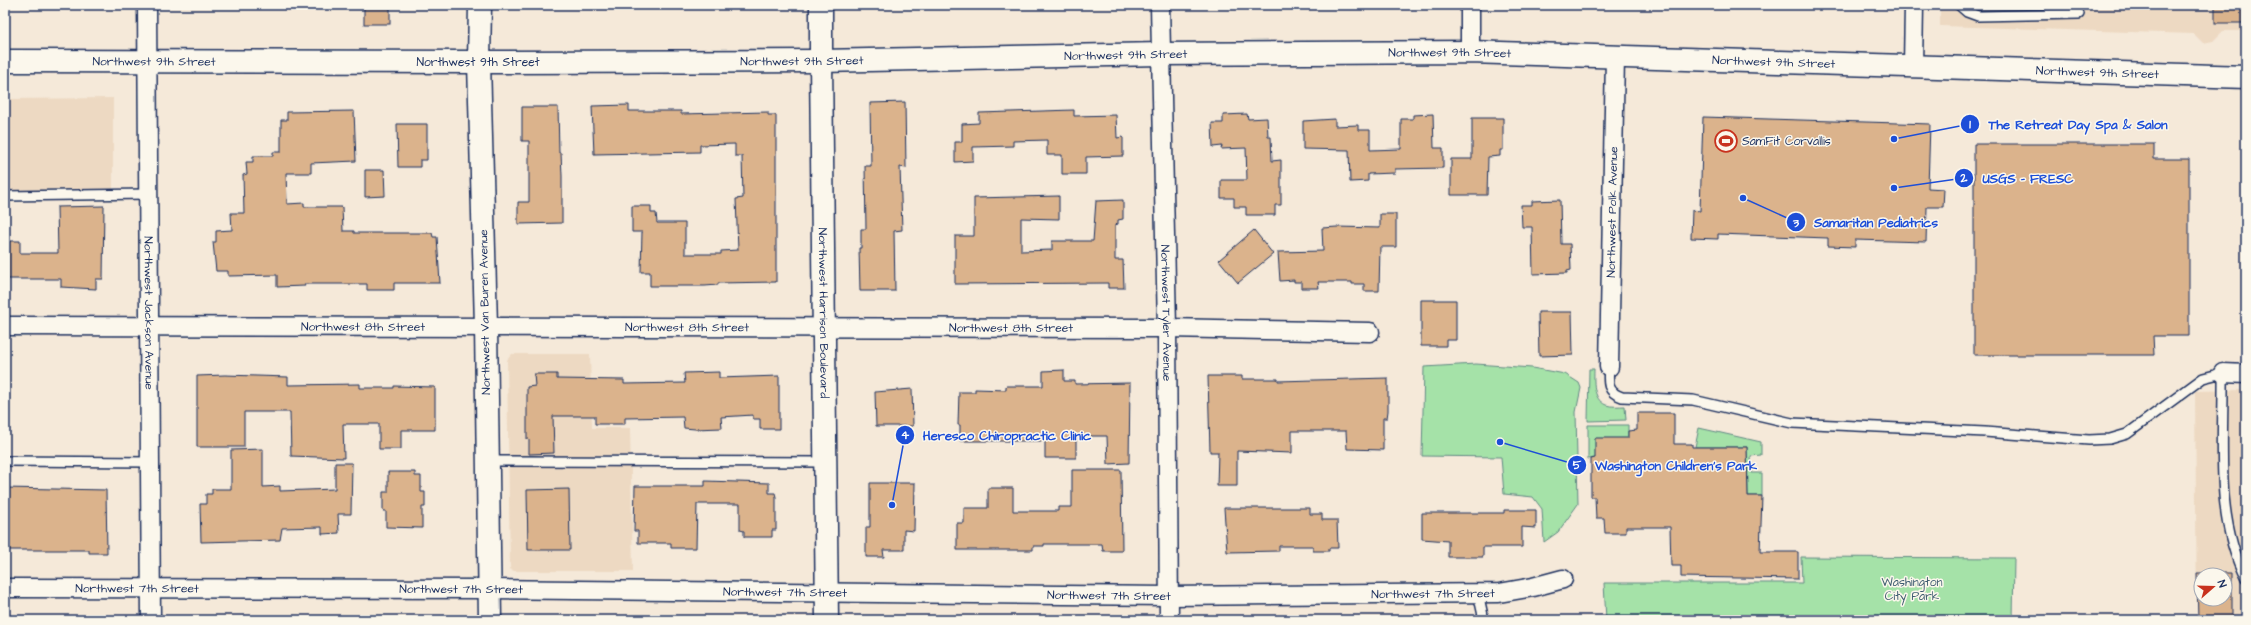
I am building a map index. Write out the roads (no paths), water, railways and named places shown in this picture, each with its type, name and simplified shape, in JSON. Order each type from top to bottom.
[{"type":"main road","name":"Northwest Van Buren Avenue","points":[[480,5],[490,620]]},
{"type":"main road","name":"Northwest Harrison Boulevard","points":[[821,5],[827,620]]},
{"type":"main road","name":"Northwest 9th Street","points":[[5,62],[821,61],[1161,54],[1470,52],[2246,77]]},
{"type":"street","name":"Northwest Jackson Avenue","points":[[147,5],[152,588],[151,620]]},
{"type":"street","name":"Northwest Tyler Avenue","points":[[1160,5],[1167,328],[1169,620]]},
{"type":"street","points":[[1470,5],[1470,52]]},
{"type":"street","points":[[1913,66],[1914,5]]},
{"type":"street","name":"Northwest Polk Avenue","points":[[1609,367],[1615,57]]},
{"type":"street","name":"Northwest 8th Street","points":[[5,326],[1167,328],[1370,332]]},
{"type":"street","points":[[2223,373],[2246,374]]},
{"type":"street","name":"Northwest 7th Street","points":[[5,588],[489,589],[1168,596],[1506,592],[1563,579]]},
{"type":"lane","points":[[1959,5],[1967,12],[1978,16],[2080,14]]},
{"type":"lane","points":[[5,196],[148,194]]},
{"type":"lane","points":[[1609,367],[1608,386],[1614,394],[1622,397],[1693,400],[1792,423],[1955,430],[2089,440],[2110,439],[2127,434],[2203,378],[2223,373],[2224,501],[2237,562],[2246,579]]},
{"type":"lane","points":[[5,461],[151,462]]},
{"type":"lane","points":[[488,461],[825,462]]},
{"type":"lane","points":[[1478,593],[1484,620]]},
{"type":"place","name":"The Retreat Day Spa & Salon","points":[[1894,139]]},
{"type":"place","name":"SamFit Corvallis","points":[[1726,141]]},
{"type":"place","name":"USGS - FRESC","points":[[1894,188]]},
{"type":"place","name":"Samaritan Pediatrics","points":[[1743,198]]},
{"type":"place","name":"Washington Children's Park","points":[[1500,442]]},
{"type":"place","name":"Heresco Chiropractic Clinic","points":[[892,505]]},
{"type":"park label","name":"Washington City Park","points":[[1912,589]]}]
